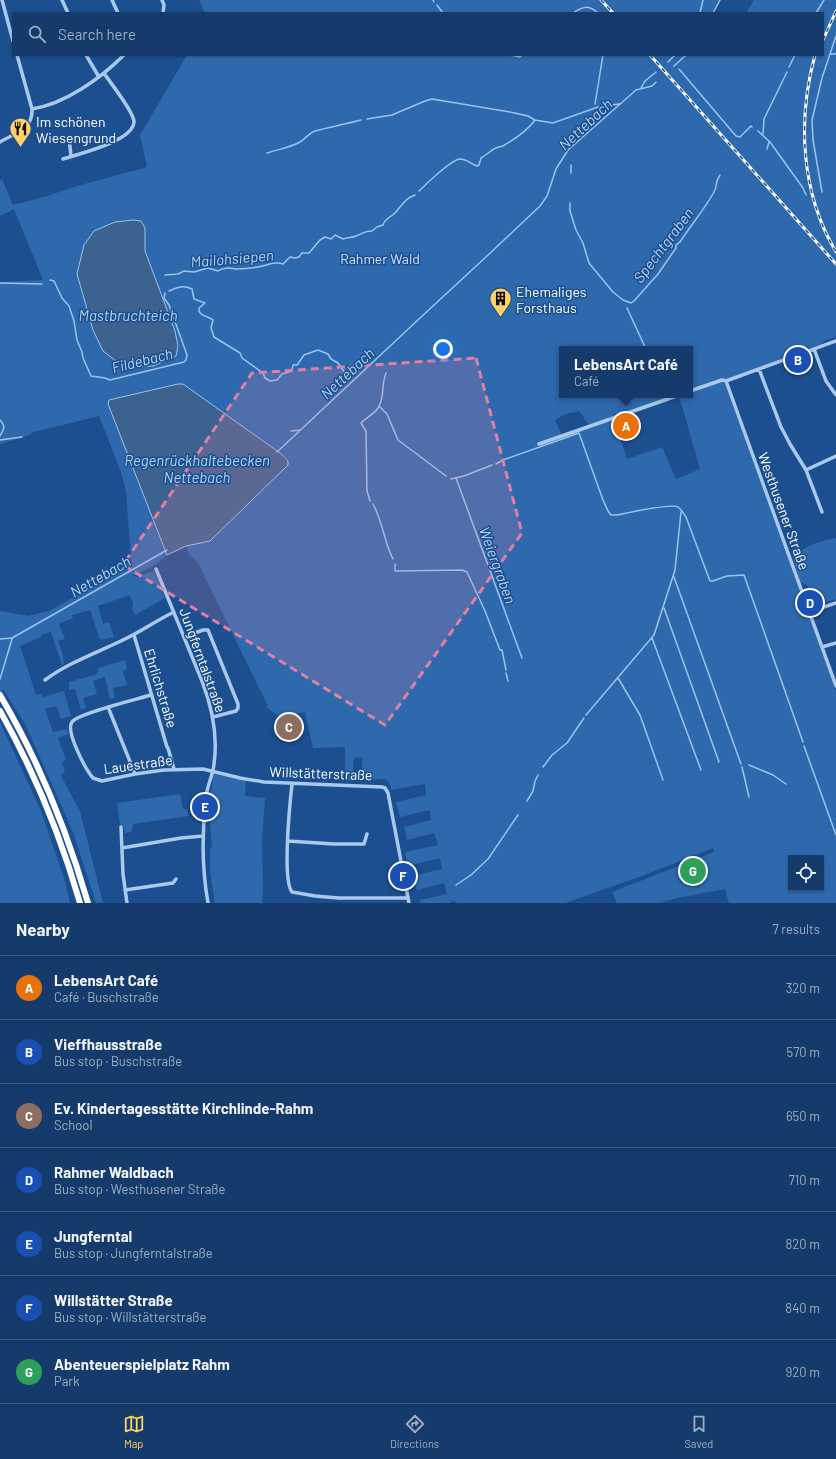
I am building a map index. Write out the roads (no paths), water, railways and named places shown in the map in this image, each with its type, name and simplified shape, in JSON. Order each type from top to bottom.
[{"type":"highway","points":[[0,695],[30,752],[52,800],[73,854],[88,903]]},
{"type":"highway","points":[[2,714],[30,770],[50,816],[80,903]]},
{"type":"street","points":[[2,0],[2,8],[12,38]]},
{"type":"street","points":[[62,0],[68,12]]},
{"type":"street","points":[[112,0],[118,12]]},
{"type":"street","points":[[162,0],[164,5],[162,12]]},
{"type":"street","points":[[0,142],[28,125],[31,120],[32,109],[17,56]]},
{"type":"street","points":[[87,56],[99,77]]},
{"type":"street","points":[[32,109],[68,96],[104,74],[123,56]]},
{"type":"street","points":[[63,159],[118,140],[132,128],[134,122],[128,108],[104,74]]},
{"type":"street","points":[[69,138],[71,156]]},
{"type":"street","points":[[693,390],[722,380],[726,381],[836,341]]},
{"type":"street","points":[[814,349],[824,376],[836,395]]},
{"type":"street","points":[[759,369],[786,437],[806,470],[822,512]]},
{"type":"street","name":"Westhusener Straße","points":[[726,381],[836,686]]},
{"type":"street","points":[[539,444],[670,398]]},
{"type":"street","points":[[806,470],[836,456]]},
{"type":"street","name":"Jungferntalstraße","points":[[156,569],[208,697],[213,717],[214,764],[206,797],[203,836],[208,903]]},
{"type":"street","points":[[809,612],[836,603]]},
{"type":"street","points":[[45,680],[84,658],[134,635],[174,612]]},
{"type":"street","points":[[184,637],[203,630],[208,630],[238,704],[236,711],[213,717]]},
{"type":"street","name":"Ehrlichstraße","points":[[134,635],[174,769]]},
{"type":"street","points":[[822,647],[836,643]]},
{"type":"street","name":"Lauestraße","points":[[151,695],[76,718],[71,723],[70,729],[77,750],[89,772],[96,780],[102,781],[135,774],[174,769],[203,769],[212,772]]},
{"type":"street","points":[[108,707],[135,774]]},
{"type":"street","name":"Willstätterstraße","points":[[212,772],[260,781],[292,784],[385,788],[388,793],[409,903]]},
{"type":"street","points":[[292,784],[288,841],[288,885],[292,892],[339,898],[408,898]]},
{"type":"street","points":[[121,827],[124,890],[127,903]]},
{"type":"street","points":[[288,841],[364,844],[367,834]]},
{"type":"street","points":[[122,848],[181,838],[203,836]]},
{"type":"street","points":[[124,890],[173,883],[176,879]]},
{"type":"water","name":"Mastbruchteich","points":[[133,220],[141,221],[145,228],[145,251],[175,331],[178,346],[176,356],[153,366],[132,367],[116,361],[103,351],[93,330],[77,274],[84,245],[94,231],[115,222]]},
{"type":"water","name":"Regenrückhaltebecken Nettebach","points":[[183,384],[280,453],[287,460],[288,465],[210,541],[186,546],[167,555],[108,404],[109,400]]},
{"type":"waterway","points":[[700,12],[703,0]]},
{"type":"waterway","name":"Nettebach","points":[[714,12],[720,0]]},
{"type":"waterway","points":[[817,12],[824,0]]},
{"type":"waterway","points":[[437,5],[442,12]]},
{"type":"waterway","points":[[575,12],[586,7],[596,12]]},
{"type":"waterway","points":[[822,192],[813,140],[812,120],[822,78],[836,36]]},
{"type":"waterway","points":[[830,54],[836,54]]},
{"type":"waterway","points":[[515,56],[521,56]]},
{"type":"waterway","points":[[595,104],[603,56]]},
{"type":"waterway","points":[[668,62],[674,56]]},
{"type":"waterway","name":"Nettebach","points":[[674,66],[685,56]]},
{"type":"waterway","points":[[789,67],[794,56]]},
{"type":"waterway","points":[[679,69],[736,136],[740,137],[751,126],[752,127]]},
{"type":"waterway","points":[[641,88],[645,81],[656,72]]},
{"type":"waterway","points":[[763,134],[764,119],[787,72]]},
{"type":"waterway","name":"Nettebach","points":[[277,452],[540,206],[547,196],[556,169],[568,150],[636,90],[652,86],[656,82]]},
{"type":"waterway","points":[[367,119],[392,115],[432,99],[510,112],[528,116],[535,120]]},
{"type":"waterway","name":"Mailohsiepen","points":[[419,191],[456,160],[462,159],[477,166],[479,165],[481,158],[495,148],[503,146],[517,137],[535,120],[553,123],[598,107],[619,104]]},
{"type":"waterway","points":[[267,153],[296,144],[315,131],[361,120]]},
{"type":"waterway","points":[[758,131],[770,142],[803,188],[806,195]]},
{"type":"waterway","points":[[767,149],[769,142]]},
{"type":"waterway","name":"Spechtgraben","points":[[571,165],[571,173]]},
{"type":"waterway","name":"Spechtgraben","points":[[570,203],[570,211],[576,230],[583,243],[589,263],[613,292],[623,300],[631,303],[658,274],[676,248],[676,245],[680,242],[702,211],[714,192],[720,175]]},
{"type":"waterway","name":"Mailohsiepen","points":[[165,275],[178,274],[184,271],[194,272],[208,268],[218,271],[224,268],[246,269],[274,263],[283,264],[290,257],[295,258],[299,257],[302,253],[309,253],[320,240],[325,237],[331,239],[335,235],[343,239],[372,231],[383,225],[386,220],[406,201],[415,195]]},
{"type":"waterway","name":"Fildebach","points":[[50,280],[54,281],[62,298],[69,306],[74,321],[77,340],[91,376],[110,380],[184,362],[186,360],[187,355],[169,305],[164,298],[165,293]]},
{"type":"waterway","name":"Fildebach","points":[[0,283],[42,284]]},
{"type":"waterway","name":"Fildebach","points":[[169,291],[180,287],[192,289],[194,299],[205,303],[199,308],[200,313],[213,320],[211,328],[214,337],[240,353],[242,358],[263,373],[265,378],[270,381],[277,380],[282,374],[292,371],[293,365],[297,365],[304,355],[318,350],[328,354],[331,359],[338,363],[345,373]]},
{"type":"waterway","points":[[627,308],[645,346]]},
{"type":"waterway","points":[[370,501],[367,491],[366,431],[361,423],[378,408],[386,373]]},
{"type":"waterway","points":[[379,406],[387,414],[398,440],[446,476]]},
{"type":"waterway","points":[[0,420],[4,428],[0,436]]},
{"type":"waterway","name":"Nettebach","points":[[291,431],[301,430]]},
{"type":"waterway","points":[[496,464],[503,460],[579,433],[603,500],[611,515],[667,506],[678,507],[686,517],[710,581],[727,576],[744,575],[803,742]]},
{"type":"waterway","points":[[0,440],[22,437]]},
{"type":"waterway","points":[[451,479],[464,476],[492,465]]},
{"type":"waterway","name":"Weiergraben","points":[[456,478],[522,658]]},
{"type":"waterway","points":[[373,504],[393,559]]},
{"type":"waterway","points":[[586,715],[654,635],[675,570],[681,512]]},
{"type":"waterway","name":"Nettebach","points":[[0,639],[12,638],[167,550]]},
{"type":"waterway","points":[[395,564],[395,571],[462,570],[467,572],[485,611],[500,650],[502,650],[506,670]]},
{"type":"waterway","points":[[674,577],[741,764]]},
{"type":"waterway","points":[[664,608],[719,762]]},
{"type":"waterway","points":[[652,638],[701,770]]},
{"type":"waterway","points":[[0,679],[12,639]]},
{"type":"waterway","points":[[506,673],[508,681]]},
{"type":"waterway","points":[[618,678],[640,715],[663,780]]},
{"type":"waterway","points":[[543,767],[552,755],[567,743],[584,718]]},
{"type":"waterway","points":[[804,746],[836,835]]},
{"type":"waterway","points":[[749,765],[773,775],[786,784]]},
{"type":"waterway","points":[[742,767],[749,797]]},
{"type":"waterway","points":[[527,801],[533,791],[538,775]]},
{"type":"waterway","points":[[456,885],[471,875],[488,859],[518,815]]},
{"type":"railway","points":[[601,0],[612,12]]},
{"type":"railway","points":[[824,38],[836,11]]},
{"type":"railway","points":[[651,56],[836,264]]},
{"type":"railway","points":[[815,56],[809,80],[806,105],[806,156],[809,181],[815,205],[824,229],[836,252]]},
{"type":"place","name":"Im schönen Wiesengrund","points":[[21,148]]},
{"type":"place","name":"Ehemaliges Forsthaus","points":[[500,318]]},
{"type":"place","name":"Vieffhausstraße","points":[[798,360]]},
{"type":"place","name":"LebensArt Café","points":[[626,426]]},
{"type":"place","name":"Rahmer Waldbach","points":[[810,603]]},
{"type":"place","name":"Ev. Kindertagesstätte Kirchlinde-Rahm","points":[[289,727]]},
{"type":"place","name":"Jungferntal","points":[[205,807]]},
{"type":"place","name":"Abenteuerspielplatz Rahm","points":[[693,871]]},
{"type":"place","name":"Willstätter Straße","points":[[403,876]]},
{"type":"park label","name":"Rahmer Wald","points":[[380,258]]}]
